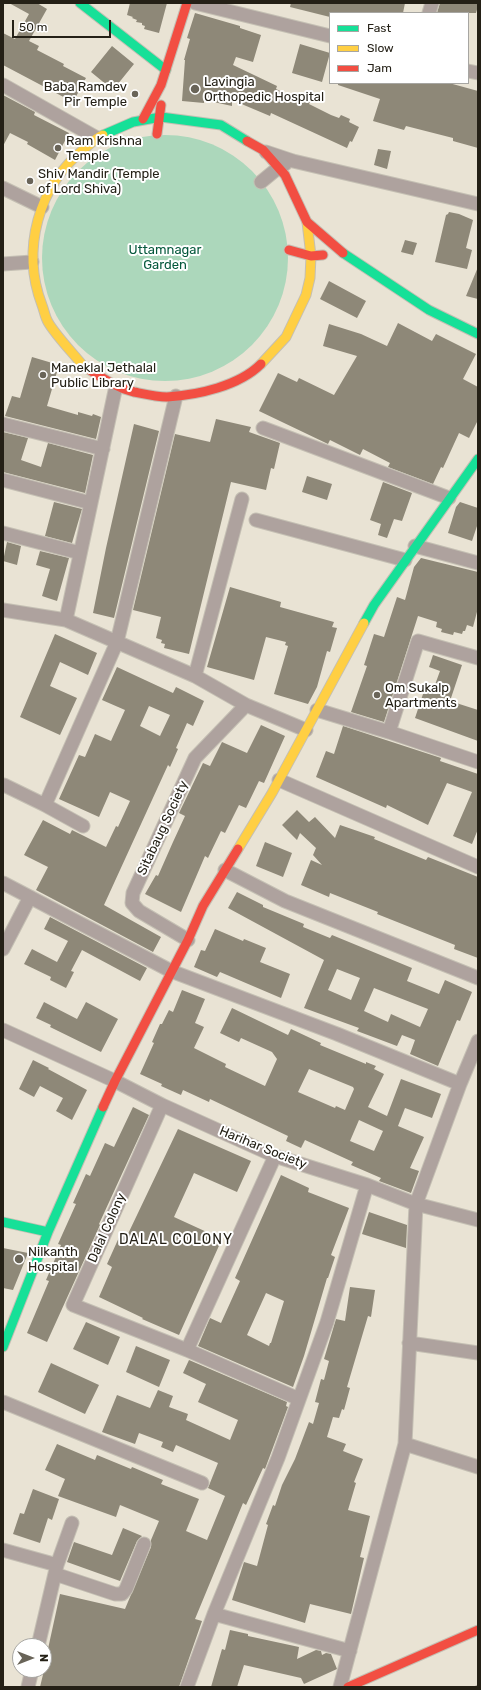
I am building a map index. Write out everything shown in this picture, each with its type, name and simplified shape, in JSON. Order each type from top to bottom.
[{"type":"street","points":[[80,3],[166,70]]},
{"type":"street","points":[[143,119],[161,85],[187,3]]},
{"type":"street","points":[[195,3],[329,36]]},
{"type":"street","points":[[3,85],[96,138]]},
{"type":"street","points":[[157,134],[160,117],[161,85]]},
{"type":"street","points":[[263,150],[285,175],[307,222],[312,256],[310,278],[306,295],[286,337],[254,371],[215,390],[166,398],[141,394],[116,386],[84,367],[48,322],[36,290],[32,262],[34,234],[46,195],[70,160],[96,138],[133,122],[160,117],[221,125],[263,150],[293,161],[478,204]]},
{"type":"street","points":[[261,182],[278,168],[293,161]]},
{"type":"street","points":[[3,188],[42,207]]},
{"type":"street","points":[[307,222],[341,252],[429,310],[478,334]]},
{"type":"street","points":[[289,250],[312,256],[341,252]]},
{"type":"street","points":[[3,264],[32,262]]},
{"type":"street","points":[[66,620],[116,386]]},
{"type":"street","points":[[45,805],[117,642],[176,396]]},
{"type":"street","points":[[3,424],[103,449]]},
{"type":"street","points":[[262,428],[449,498]]},
{"type":"street","points":[[3,1347],[48,1232],[115,1081],[188,940],[203,906],[279,780],[374,605],[478,459]]},
{"type":"street","points":[[3,480],[91,504]]},
{"type":"street","points":[[195,676],[242,499]]},
{"type":"street","points":[[256,520],[405,560]]},
{"type":"street","points":[[3,533],[80,553]]},
{"type":"street","points":[[415,546],[478,563]]},
{"type":"street","points":[[3,610],[66,620],[195,676],[246,705],[306,730]]},
{"type":"street","points":[[389,732],[418,641],[478,658]]},
{"type":"street","name":"Sitabaug Society","points":[[188,940],[139,911],[132,903],[133,893],[196,758],[246,705]]},
{"type":"street","points":[[317,710],[478,762]]},
{"type":"street","points":[[279,780],[478,867]]},
{"type":"street","points":[[4,784],[83,826]]},
{"type":"street","points":[[225,870],[285,901],[478,978]]},
{"type":"street","points":[[3,883],[171,971],[462,1080]]},
{"type":"street","points":[[3,949],[30,897]]},
{"type":"street","name":"Harihar Society","points":[[3,1030],[115,1081],[162,1106],[275,1156],[367,1185],[416,1204],[478,1220]]},
{"type":"street","points":[[340,1687],[404,1444],[416,1204],[478,1036]]},
{"type":"street","points":[[462,1080],[478,1041]]},
{"type":"street","name":"Dalal Colony","points":[[162,1106],[73,1306],[187,1350]]},
{"type":"street","points":[[275,1156],[187,1350],[299,1400]]},
{"type":"street","points":[[187,1687],[214,1614],[278,1458],[327,1322],[367,1185]]},
{"type":"street","points":[[3,1222],[48,1232]]},
{"type":"street","points":[[409,1343],[478,1353]]},
{"type":"street","points":[[3,1402],[202,1483]]},
{"type":"street","points":[[404,1444],[478,1467]]},
{"type":"street","points":[[40,1638],[56,1570],[72,1523]]},
{"type":"street","points":[[3,1550],[115,1594],[122,1594],[126,1589],[144,1544]]},
{"type":"street","points":[[214,1614],[350,1651]]},
{"type":"street","points":[[348,1687],[478,1630]]},
{"type":"green space","name":"Uttamnagar Garden","points":[[153,135],[177,135],[201,140],[223,149],[252,171],[274,200],[279,211],[286,234],[288,258],[286,282],[279,305],[274,316],[252,345],[223,367],[201,376],[177,381],[153,381],[129,376],[107,367],[87,353],[70,336],[56,316],[47,294],[42,270],[42,246],[47,222],[56,200],[70,180],[87,163],[107,149],[129,140]]},
{"type":"building","points":[[9,3],[37,3],[47,9],[29,41],[39,46],[37,50],[64,64],[63,66],[86,78],[73,102],[3,65],[3,33],[15,39],[29,14]]},
{"type":"building","points":[[130,3],[167,3],[159,33],[144,29],[145,26],[142,25],[142,23],[136,22],[137,20],[127,15]]},
{"type":"building","points":[[291,3],[405,3],[403,12],[329,12],[329,17],[290,7]]},
{"type":"building","points":[[440,3],[478,3],[476,13],[437,12]]},
{"type":"building","points":[[195,13],[240,26],[240,28],[261,35],[253,62],[236,57],[233,65],[277,86],[276,89],[299,100],[300,97],[310,102],[309,104],[331,115],[339,118],[341,115],[350,119],[349,122],[359,127],[352,142],[350,141],[347,148],[271,113],[270,116],[232,100],[232,106],[204,100],[204,103],[182,101],[184,60],[190,39],[187,38]]},
{"type":"building","points":[[300,44],[329,53],[322,82],[292,73]]},
{"type":"building","points":[[112,46],[134,64],[113,90],[91,72]]},
{"type":"building","points":[[453,84],[478,91],[478,148],[453,141],[453,138],[406,126],[404,130],[373,121],[380,99],[338,85]]},
{"type":"building","points":[[3,95],[35,112],[34,115],[69,133],[55,160],[27,144],[28,142],[10,133],[3,146]]},
{"type":"building","points":[[378,149],[391,151],[387,169],[374,165]]},
{"type":"building","points":[[449,212],[459,214],[473,220],[466,248],[472,250],[467,269],[435,262],[446,215]]},
{"type":"building","points":[[405,240],[417,243],[413,255],[401,252]]},
{"type":"building","points":[[478,267],[478,299],[466,296]]},
{"type":"building","points":[[329,281],[366,301],[357,318],[320,299]]},
{"type":"building","points":[[398,323],[432,341],[436,334],[476,354],[463,379],[478,387],[478,420],[469,438],[459,433],[443,468],[441,467],[433,484],[388,467],[390,463],[363,449],[360,455],[330,440],[328,444],[259,411],[278,373],[297,382],[299,378],[334,395],[357,356],[323,346],[329,324],[361,334],[387,346]]},
{"type":"building","points":[[32,357],[59,365],[47,406],[78,415],[78,412],[92,416],[93,414],[101,417],[96,439],[5,416],[12,396],[20,398]]},
{"type":"building","points":[[216,419],[251,427],[249,432],[280,443],[274,469],[271,468],[266,490],[231,482],[189,654],[164,648],[165,644],[161,643],[162,640],[156,638],[161,617],[133,610],[175,434],[210,442]]},
{"type":"building","points":[[134,424],[159,431],[114,618],[93,613]]},
{"type":"building","points":[[3,432],[28,438],[21,460],[41,467],[48,443],[93,455],[85,493],[3,472]]},
{"type":"building","points":[[307,476],[332,484],[327,500],[302,492]]},
{"type":"building","points":[[383,482],[412,493],[402,521],[394,519],[387,538],[378,535],[381,524],[370,520]]},
{"type":"building","points":[[54,502],[82,509],[72,543],[45,536]]},
{"type":"building","points":[[460,502],[478,508],[478,523],[472,541],[448,533],[456,507]]},
{"type":"building","points":[[7,542],[21,546],[17,565],[3,561]]},
{"type":"building","points":[[40,551],[69,558],[57,601],[42,596],[50,569],[36,565]]},
{"type":"building","points":[[421,558],[478,572],[478,608],[473,627],[467,625],[462,634],[454,632],[453,635],[441,632],[442,629],[436,627],[437,622],[418,616],[384,722],[351,712],[367,666],[364,665],[374,634],[384,637],[397,597],[405,600],[414,567]]},
{"type":"building","points":[[230,587],[281,602],[280,607],[334,622],[332,627],[337,628],[330,652],[327,651],[317,687],[308,704],[274,694],[288,646],[285,645],[286,642],[266,637],[254,680],[207,667]]},
{"type":"building","points":[[55,634],[97,653],[88,675],[60,662],[50,686],[77,698],[60,735],[20,717]]},
{"type":"building","points":[[433,655],[462,665],[450,701],[478,710],[478,741],[415,718],[424,691],[432,693],[440,671],[429,667]]},
{"type":"building","points":[[117,667],[173,693],[176,687],[204,701],[193,726],[187,723],[176,748],[178,749],[170,767],[168,765],[104,905],[161,937],[153,952],[36,890],[48,867],[24,855],[43,820],[70,834],[72,830],[106,847],[116,826],[118,827],[130,801],[110,792],[99,817],[59,799],[79,755],[85,757],[95,734],[111,741],[125,710],[102,700]],"holes":[[[149,706],[170,715],[160,736],[140,726]]]},
{"type":"building","points":[[261,725],[285,736],[264,783],[259,781],[246,808],[239,805],[225,833],[221,831],[208,858],[205,856],[181,912],[145,894],[156,875],[158,876],[185,816],[179,813],[203,763],[210,766],[222,742],[247,753]]},
{"type":"building","points":[[343,726],[441,758],[440,761],[478,774],[478,829],[472,844],[453,836],[472,792],[447,783],[428,825],[387,805],[386,808],[316,777],[326,751],[334,754]]},
{"type":"building","points":[[297,810],[309,822],[315,817],[335,838],[340,825],[375,837],[374,839],[426,860],[428,857],[478,877],[478,958],[454,949],[455,945],[377,914],[378,912],[330,893],[329,897],[301,885],[311,860],[322,865],[313,855],[316,848],[300,833],[297,840],[282,825]]},
{"type":"building","points":[[265,842],[292,853],[283,877],[256,866]]},
{"type":"building","points":[[237,892],[263,905],[263,907],[304,924],[303,927],[330,938],[332,935],[412,968],[407,981],[439,994],[445,980],[472,992],[460,1021],[457,1020],[438,1066],[410,1054],[415,1040],[402,1035],[397,1046],[357,1031],[359,1028],[304,1008],[324,960],[228,908]],"holes":[[[337,969],[360,978],[351,1000],[328,990]],[[374,988],[428,1009],[420,1027],[391,1014],[388,1022],[364,1011]]]},
{"type":"building","points":[[50,917],[147,968],[140,981],[82,950],[71,971],[74,972],[66,988],[50,980],[51,977],[24,964],[32,949],[57,962],[68,941],[44,929]]},
{"type":"building","points":[[215,929],[243,941],[244,939],[266,948],[260,962],[290,974],[281,998],[220,972],[217,977],[194,967],[201,950],[205,951]]},
{"type":"building","points":[[182,990],[205,999],[195,1023],[204,1027],[194,1048],[226,1064],[225,1067],[265,1086],[277,1059],[272,1052],[241,1038],[239,1042],[220,1033],[232,1008],[288,1035],[291,1029],[321,1043],[320,1045],[366,1064],[366,1062],[376,1066],[374,1069],[384,1074],[368,1107],[387,1116],[401,1079],[441,1094],[432,1118],[405,1108],[398,1126],[424,1137],[410,1168],[419,1171],[411,1193],[379,1181],[381,1178],[351,1165],[353,1162],[305,1140],[301,1148],[286,1141],[288,1136],[210,1099],[209,1102],[183,1090],[181,1095],[140,1074],[154,1043],[152,1042],[160,1024],[162,1024],[169,1010],[173,1012]],"holes":[[[309,1069],[353,1087],[354,1089],[345,1110],[336,1106],[335,1108],[298,1092]],[[359,1120],[383,1131],[374,1151],[350,1141]]]},
{"type":"building","points":[[44,1002],[77,1019],[86,1002],[118,1019],[101,1052],[50,1027],[51,1025],[36,1018]]},
{"type":"building","points":[[33,1060],[87,1090],[72,1120],[56,1111],[63,1098],[40,1086],[34,1097],[19,1089]]},
{"type":"building","points":[[133,1107],[149,1115],[47,1342],[27,1333],[49,1281],[46,1280],[61,1245],[58,1244],[76,1204],[73,1203],[86,1174],[90,1176],[105,1143],[114,1147]]},
{"type":"building","points":[[178,1129],[251,1161],[237,1192],[194,1173],[174,1217],[222,1239],[179,1335],[142,1319],[143,1318],[99,1297],[112,1267],[107,1264],[121,1233],[127,1236]]},
{"type":"building","points":[[281,1175],[309,1188],[308,1192],[349,1208],[331,1255],[335,1257],[293,1387],[198,1346],[210,1318],[221,1323],[240,1281],[235,1278]],"holes":[[[266,1293],[284,1301],[269,1346],[247,1335]]]},
{"type":"building","points":[[369,1212],[407,1225],[406,1248],[362,1234]]},
{"type":"building","points":[[3,1248],[28,1253],[13,1290],[3,1288]]},
{"type":"building","points":[[350,1287],[375,1290],[371,1317],[368,1316],[347,1387],[350,1388],[344,1410],[342,1409],[339,1418],[333,1417],[327,1437],[346,1444],[343,1451],[363,1459],[354,1482],[356,1483],[348,1510],[370,1516],[360,1557],[364,1558],[351,1614],[310,1604],[305,1623],[232,1600],[244,1562],[257,1566],[268,1525],[266,1524],[273,1505],[275,1506],[282,1485],[295,1459],[309,1422],[313,1424],[319,1403],[315,1402],[321,1379],[324,1380],[329,1361],[324,1359],[336,1319],[345,1321]]},
{"type":"building","points":[[86,1322],[120,1337],[108,1365],[73,1349]]},
{"type":"building","points":[[136,1346],[170,1360],[159,1387],[126,1372]]},
{"type":"building","points":[[189,1360],[287,1402],[286,1406],[288,1407],[265,1469],[263,1468],[246,1505],[243,1503],[195,1619],[202,1621],[179,1687],[40,1687],[42,1678],[52,1678],[52,1638],[50,1638],[60,1594],[125,1609],[151,1547],[151,1540],[159,1521],[120,1505],[116,1517],[58,1496],[65,1479],[45,1470],[57,1444],[95,1460],[97,1455],[131,1469],[132,1467],[163,1480],[161,1484],[199,1499],[186,1531],[207,1540],[225,1496],[208,1488],[218,1463],[176,1445],[173,1452],[161,1447],[163,1442],[139,1433],[135,1444],[102,1432],[117,1395],[150,1408],[158,1390],[173,1396],[169,1407],[188,1414],[186,1420],[230,1440],[238,1420],[198,1402],[206,1384],[183,1373]]},
{"type":"building","points":[[51,1363],[99,1385],[85,1414],[38,1392]]},
{"type":"building","points":[[33,1489],[59,1499],[52,1520],[48,1518],[40,1543],[13,1534],[20,1513],[24,1514]]},
{"type":"building","points":[[123,1528],[142,1536],[137,1541],[120,1581],[67,1562],[74,1542],[112,1555]]},
{"type":"building","points":[[230,1630],[248,1634],[248,1636],[299,1647],[297,1659],[316,1650],[321,1651],[322,1655],[326,1653],[331,1654],[337,1669],[304,1684],[301,1678],[244,1665],[237,1687],[211,1687],[222,1649],[225,1650]]},
{"type":"traffic: fast","points":[[80,3],[166,70]]},
{"type":"traffic: fast","points":[[103,135],[133,122],[161,117],[221,125],[247,141]]},
{"type":"traffic: fast","points":[[343,253],[429,310],[478,334]]},
{"type":"traffic: fast","points":[[364,623],[374,605],[478,459]]},
{"type":"traffic: fast","points":[[3,1347],[48,1232],[103,1107]]},
{"type":"traffic: fast","points":[[3,1222],[48,1232]]},
{"type":"traffic: slow","points":[[90,370],[84,367],[47,320],[36,284],[33,263],[34,241],[38,220],[45,200],[55,181],[68,164],[91,143],[103,135]]},
{"type":"traffic: slow","points":[[261,364],[286,337],[306,295],[310,278],[311,256],[307,222]]},
{"type":"traffic: slow","points":[[238,849],[272,793],[364,623]]},
{"type":"traffic: jam","points":[[143,119],[161,85],[187,3]]},
{"type":"traffic: jam","points":[[157,134],[161,105]]},
{"type":"traffic: jam","points":[[247,141],[263,150],[285,175],[307,222],[343,253]]},
{"type":"traffic: jam","points":[[289,250],[311,256],[323,255]]},
{"type":"traffic: jam","points":[[90,370],[122,388],[134,392],[167,397],[192,394],[230,384],[252,372],[261,364]]},
{"type":"traffic: jam","points":[[103,1107],[188,940],[203,906],[238,849]]},
{"type":"traffic: jam","points":[[348,1687],[478,1630]]},
{"type":"place","name":"Lavingia Orthopedic Hospital","points":[[195,89]]},
{"type":"place","name":"Baba Ramdev Pir Temple","points":[[135,94]]},
{"type":"place","name":"Ram Krishna Temple","points":[[58,148]]},
{"type":"place","name":"Shiv Mandir (Temple of Lord Shiva)","points":[[30,181]]},
{"type":"place","name":"Maneklal Jethalal Public Library","points":[[43,375]]},
{"type":"place","name":"Om Sukalp Apartments","points":[[377,695]]},
{"type":"place","name":"Nilkanth Hospital","points":[[19,1259]]},
{"type":"district","name":"DALAL COLONY","points":[[176,1240]]}]
